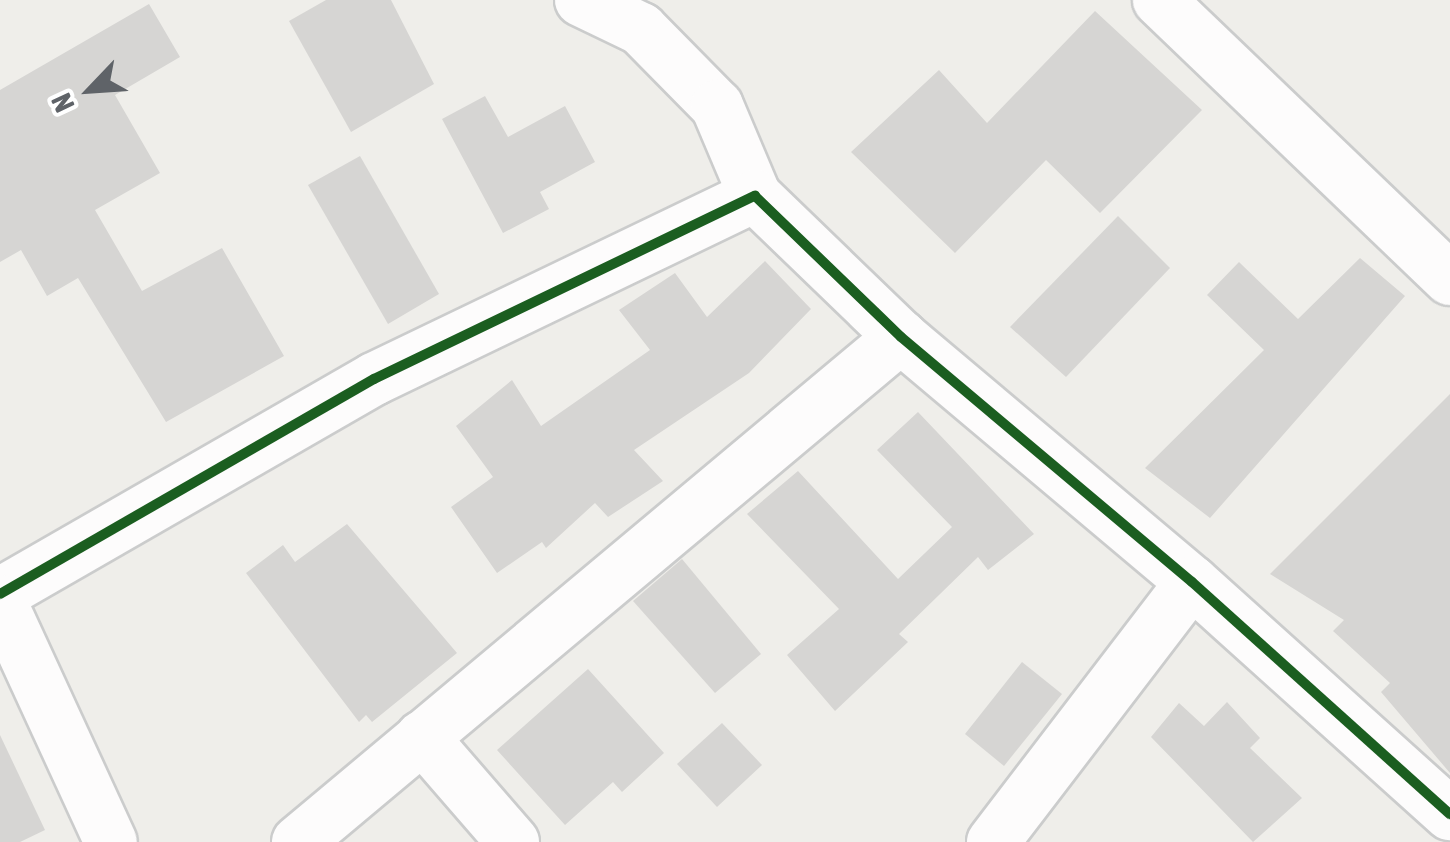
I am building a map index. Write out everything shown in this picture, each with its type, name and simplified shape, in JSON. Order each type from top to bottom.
[{"type":"street","points":[[582,0],[641,30],[717,106],[755,196],[901,337],[1192,582],[1450,814]]},
{"type":"street","points":[[1159,0],[1450,279]]},
{"type":"street","points":[[0,594],[374,379],[755,196]]},
{"type":"street","points":[[298,842],[901,337]]},
{"type":"street","points":[[993,842],[1192,582]]},
{"type":"street","points":[[0,602],[111,842]]},
{"type":"street","points":[[422,737],[513,842]]},
{"type":"building","points":[[326,0],[391,0],[434,84],[351,132],[289,21]]},
{"type":"building","points":[[149,4],[180,57],[115,95],[160,173],[95,210],[142,291],[222,248],[284,356],[166,422],[78,278],[47,296],[21,250],[0,262],[0,90]]},
{"type":"building","points":[[1095,11],[1202,110],[1100,213],[1046,160],[955,253],[851,152],[939,70],[987,123]]},
{"type":"building","points":[[485,96],[508,137],[565,106],[595,162],[540,192],[549,209],[503,233],[442,119]]},
{"type":"building","points":[[360,156],[439,294],[388,324],[308,185]]},
{"type":"building","points":[[1118,216],[1170,268],[1066,377],[1010,327]]},
{"type":"building","points":[[1360,258],[1405,296],[1210,518],[1145,468],[1264,350],[1207,295],[1239,262],[1298,319]]},
{"type":"building","points":[[765,261],[811,309],[749,373],[634,450],[663,481],[608,517],[595,503],[546,548],[542,542],[497,573],[451,507],[493,477],[456,426],[512,380],[541,426],[650,350],[619,310],[675,273],[707,317]]},
{"type":"building","points":[[1450,394],[1450,773],[1381,692],[1390,683],[1333,631],[1344,620],[1270,574]]},
{"type":"building","points":[[918,412],[1034,534],[988,570],[978,557],[899,634],[908,642],[835,711],[787,655],[839,609],[747,514],[798,471],[898,579],[952,527],[877,450]]},
{"type":"building","points":[[347,524],[457,653],[372,722],[366,715],[359,722],[246,573],[283,545],[295,562]]},
{"type":"building","points":[[682,559],[761,654],[715,693],[633,601]]},
{"type":"building","points":[[1022,662],[1062,694],[1004,766],[965,734]]},
{"type":"building","points":[[588,669],[664,753],[622,792],[613,782],[565,825],[497,750]]},
{"type":"building","points":[[1227,702],[1260,738],[1250,748],[1302,798],[1253,842],[1151,737],[1179,703],[1204,726]]},
{"type":"building","points":[[722,723],[762,765],[717,807],[677,764]]},
{"type":"building","points":[[0,735],[45,830],[20,842],[0,842]]},
{"type":"cycle path","points":[[0,594],[374,379],[755,196],[901,337],[1192,582],[1450,814]]}]
